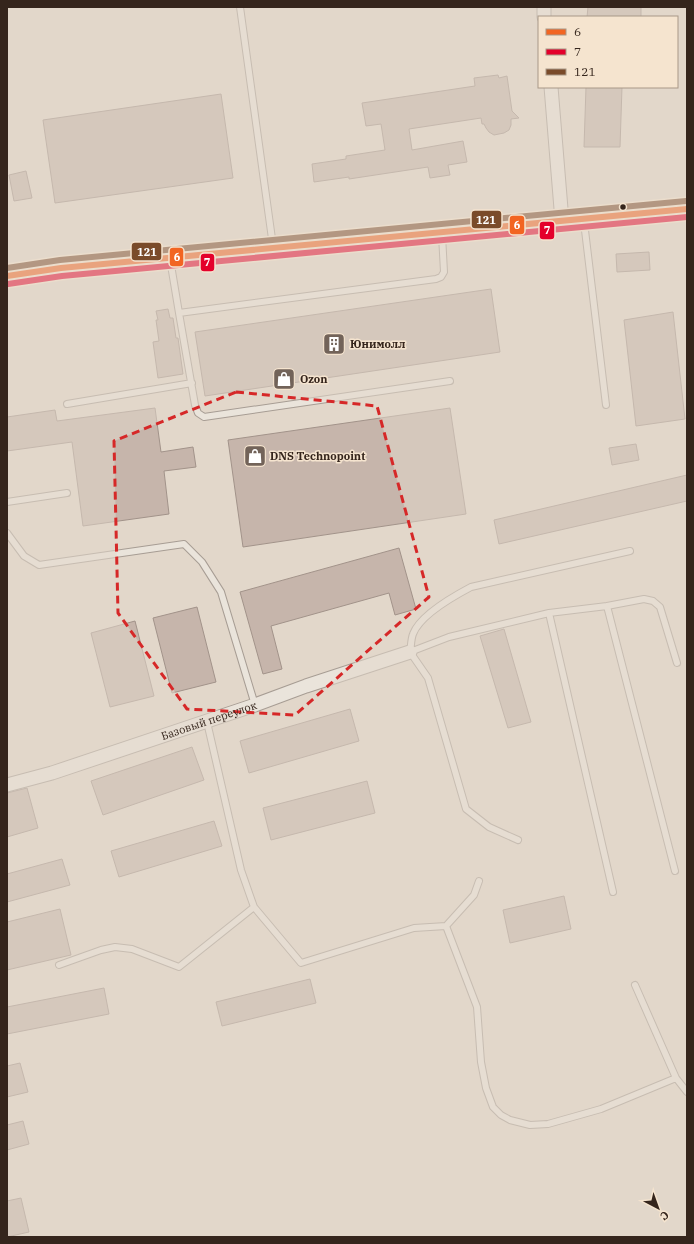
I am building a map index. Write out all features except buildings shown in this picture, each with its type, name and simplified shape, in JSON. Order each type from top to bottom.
[{"type":"main road","points":[[7,276],[61,268],[687,209]]},
{"type":"street","points":[[551,88],[562,221]]},
{"type":"street","name":"Базовый переулок","points":[[7,785],[52,773],[256,706],[306,686],[410,652]]},
{"type":"lane","points":[[240,7],[273,248]]},
{"type":"lane","points":[[584,219],[606,405]]},
{"type":"lane","points":[[179,313],[436,279],[441,277],[444,272],[441,232]]},
{"type":"lane","points":[[170,258],[198,413],[204,417],[450,381]]},
{"type":"lane","points":[[67,404],[192,383]]},
{"type":"lane","points":[[7,502],[67,493]]},
{"type":"lane","points":[[7,533],[24,556],[39,565],[184,544],[202,562],[220,592],[256,706]]},
{"type":"lane","points":[[518,840],[489,827],[466,809],[428,678],[410,652],[413,633],[426,617],[448,600],[471,587],[630,551]]},
{"type":"lane","points":[[410,652],[449,637],[549,613],[607,606],[644,599],[653,601],[660,607],[677,663]]},
{"type":"lane","points":[[607,606],[675,871]]},
{"type":"lane","points":[[549,613],[613,892]]},
{"type":"lane","points":[[207,722],[242,870],[254,907],[302,963],[414,928],[446,926],[474,895],[479,881]]},
{"type":"lane","points":[[59,965],[101,950],[116,947],[132,949],[179,966],[254,907]]},
{"type":"lane","points":[[446,926],[477,1007],[481,1062],[485,1081],[493,1106],[501,1115],[510,1120],[530,1125],[548,1124],[601,1109],[676,1078]]},
{"type":"lane","points":[[635,985],[676,1078],[687,1092]]},
{"type":"highlighted area","points":[[236,392],[377,406],[429,597],[295,715],[187,709],[118,613],[114,441]]},
{"type":"transit line","name":"121","points":[[7,268],[60,260],[686,201]]},
{"type":"transit line","name":"6","points":[[7,276],[61,268],[687,209]]},
{"type":"transit line","name":"7","points":[[8,284],[62,276],[687,217]]},
{"type":"place","name":"Юнимолл","points":[[334,344]]},
{"type":"place","name":"Ozon","points":[[284,379]]},
{"type":"place","name":"DNS Technopoint","points":[[255,456]]}]
